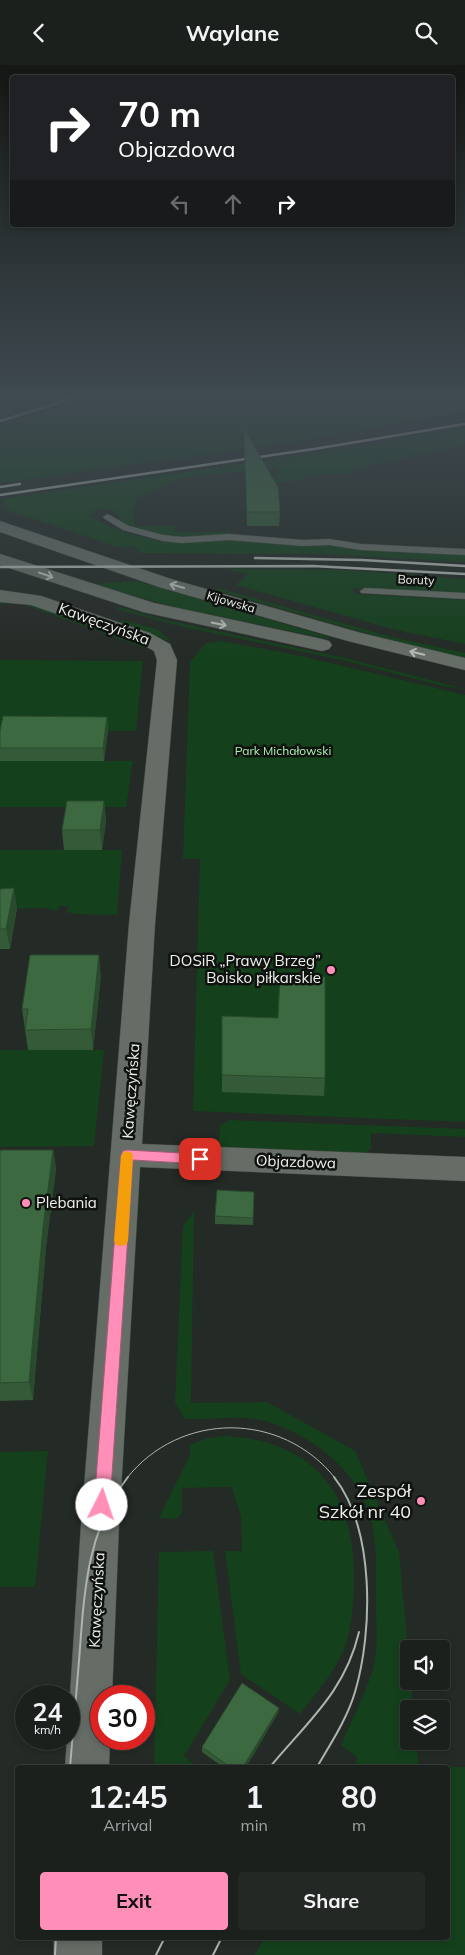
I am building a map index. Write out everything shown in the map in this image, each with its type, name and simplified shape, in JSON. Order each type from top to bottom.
[{"type":"street","name":"Kijowska","points":[[0,527],[165,583],[364,639],[465,664]]},
{"type":"street","name":"Kijowska","points":[[0,559],[150,608],[190,618],[306,641],[465,679]]},
{"type":"street","name":"Kawęczyńska","points":[[0,596],[34,600],[143,637],[163,648],[167,660],[143,906],[101,1515],[87,1765]]},
{"type":"street","name":"Objazdowa","points":[[127,1155],[465,1169]]},
{"type":"street","points":[[78,1940],[78,1955]]},
{"type":"lane","points":[[108,517],[126,528],[163,538],[182,540],[229,537],[303,543],[329,542],[360,547],[465,552]]},
{"type":"lane","name":"Boruty","points":[[365,591],[465,596]]},
{"type":"green space","points":[[102,484],[168,484],[137,498],[133,518],[135,526],[174,526],[175,532],[231,532],[229,534],[187,538],[160,535],[125,525],[113,510],[98,509],[90,515],[108,526],[119,530],[163,541],[241,540],[409,551],[465,555],[465,562],[323,554],[140,553],[133,545],[122,548],[1,508],[6,507],[1,499]]},
{"type":"green space","points":[[224,569],[347,570],[465,579],[465,593],[353,588],[355,594],[465,600],[465,644],[392,629],[236,585],[247,574]]},
{"type":"green space","points":[[137,581],[329,637],[329,639],[182,609],[93,584]]},
{"type":"green space","points":[[218,588],[392,637],[465,653],[465,658],[380,637],[215,590]]},
{"type":"green space","points":[[0,600],[25,602],[137,641],[145,648],[20,603],[0,604]]},
{"type":"green space","points":[[120,607],[161,619],[345,658],[465,689],[443,686],[342,660],[184,627],[116,609]]},
{"type":"green space","points":[[121,620],[157,629],[172,642],[118,623]]},
{"type":"green space","name":"Park Michałowski","points":[[222,641],[301,656],[465,695],[465,1122],[193,1111],[200,859],[183,859],[190,662],[206,643]]},
{"type":"green space","points":[[0,660],[143,661],[136,731],[0,730]]},
{"type":"green space","points":[[0,761],[133,761],[126,807],[0,807]]},
{"type":"green space","points":[[0,850],[122,850],[117,915],[66,912],[69,906],[60,906],[57,911],[45,908],[0,909]]},
{"type":"green space","points":[[0,1050],[104,1050],[94,1146],[0,1147]]},
{"type":"green space","points":[[229,1120],[465,1129],[465,1137],[371,1133],[371,1149],[364,1153],[219,1147],[220,1126]]},
{"type":"green space","points":[[194,1211],[191,1403],[267,1402],[355,1451],[399,1552],[407,1640],[400,1640],[400,1690],[412,1690],[412,1700],[400,1700],[400,1750],[417,1750],[419,1765],[354,1765],[358,1758],[341,1745],[369,1681],[376,1647],[376,1566],[373,1528],[360,1492],[350,1477],[337,1462],[322,1450],[289,1430],[272,1423],[251,1418],[185,1419],[175,1403],[183,1227]]},
{"type":"green space","points":[[224,1436],[254,1440],[280,1447],[303,1459],[321,1475],[335,1494],[345,1517],[352,1543],[354,1573],[353,1609],[348,1636],[342,1654],[332,1672],[300,1714],[241,1674],[225,1551],[242,1551],[241,1517],[232,1487],[182,1488],[182,1513],[176,1519],[159,1518],[190,1455],[190,1445],[205,1439]]},
{"type":"green space","points":[[48,1451],[35,1587],[0,1587],[0,1452]]},
{"type":"green space","points":[[213,1551],[230,1680],[184,1756],[195,1765],[154,1765],[159,1552]]},
{"type":"green space","points":[[450,1767],[465,1767],[465,1955],[255,1955],[263,1940],[450,1940]]},
{"type":"building","points":[[246,484],[276,484],[280,512],[247,512]]},
{"type":"building","points":[[3,716],[107,717],[103,748],[0,748],[0,731]]},
{"type":"building","points":[[67,801],[104,801],[100,830],[62,830]]},
{"type":"building","points":[[14,888],[6,929],[0,929],[0,889]]},
{"type":"building","points":[[30,955],[99,955],[91,1029],[25,1030],[28,1009],[22,1009]]},
{"type":"building","points":[[280,975],[325,977],[325,1078],[222,1075],[222,1016],[278,1018]]},
{"type":"building","points":[[0,1150],[53,1150],[43,1228],[29,1382],[0,1383]]},
{"type":"building","points":[[217,1190],[254,1192],[253,1218],[215,1216]]},
{"type":"building","points":[[242,1683],[279,1708],[244,1765],[227,1765],[202,1747]]},
{"type":"tram line","points":[[128,1477],[149,1456],[174,1440],[202,1431],[231,1428],[260,1431],[288,1440],[313,1456],[334,1477]]},
{"type":"tram line","points":[[70,1765],[83,1612],[90,1565],[95,1541],[103,1519],[114,1497],[128,1477]]},
{"type":"tram line","points":[[318,1765],[352,1702],[361,1667],[367,1611],[367,1581],[357,1524],[347,1499],[334,1477]]},
{"type":"tram line","points":[[272,1765],[311,1720],[334,1689],[353,1653],[359,1632]]},
{"type":"tram line","points":[[55,1955],[56,1940]]},
{"type":"tram line","points":[[156,1955],[164,1940]]},
{"type":"tram line","points":[[213,1955],[220,1940]]},
{"type":"railway","points":[[0,487],[19,484]]},
{"type":"railway","points":[[0,495],[74,484]]},
{"type":"railway","points":[[255,558],[362,560],[465,566]]},
{"type":"railway","points":[[0,567],[313,566],[465,574]]},
{"type":"slow traffic","points":[[121,1241],[127,1156]]},
{"type":"place","name":"DOSiR „Prawy Brzeg” Boisko piłkarskie","points":[[331,970]]},
{"type":"place","name":"Plebania","points":[[26,1203]]},
{"type":"place","name":"Zespół Szkół nr 40","points":[[421,1501]]},
{"type":"route","points":[[102,1505],[127,1155],[200,1159]]}]
